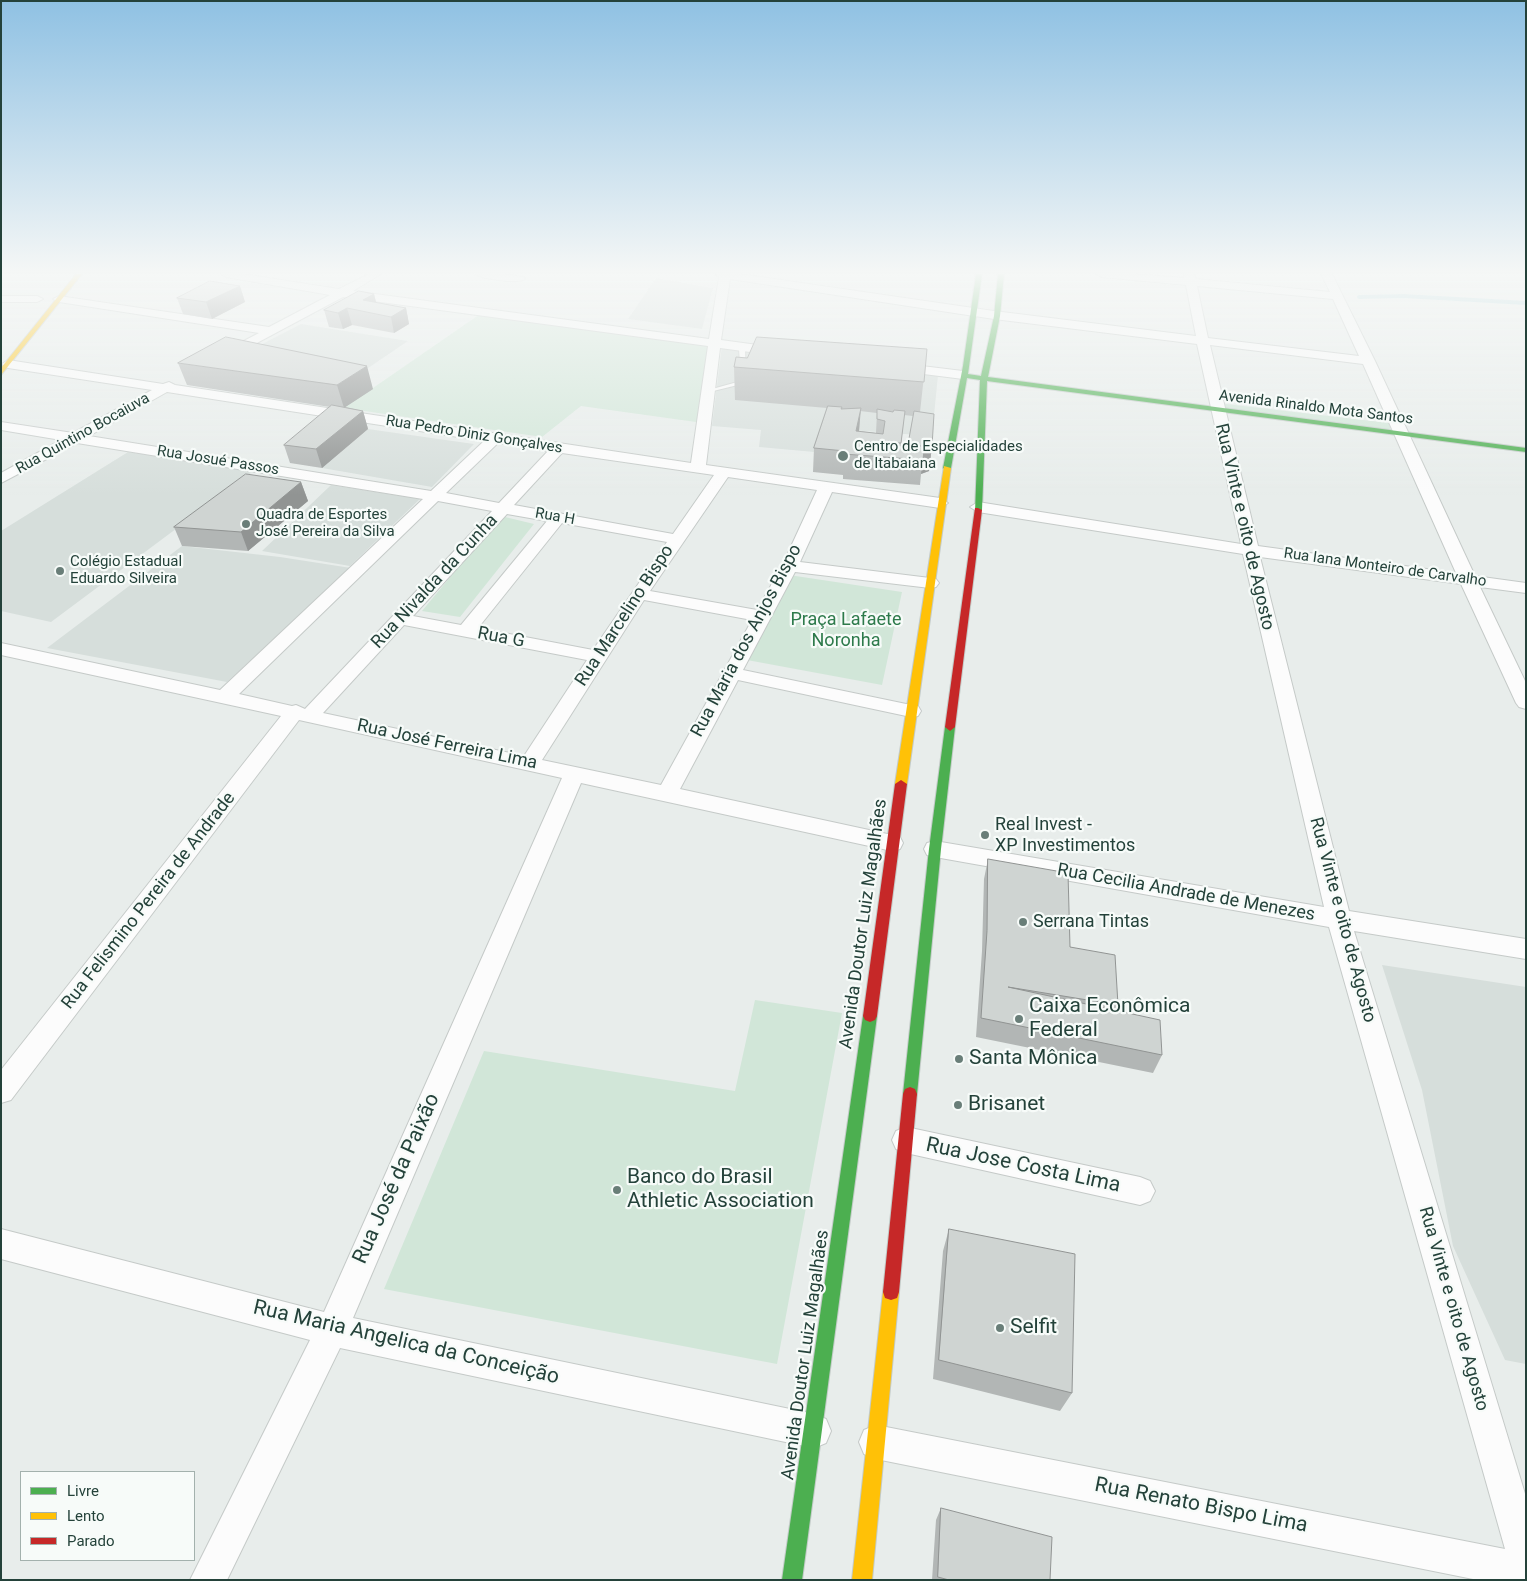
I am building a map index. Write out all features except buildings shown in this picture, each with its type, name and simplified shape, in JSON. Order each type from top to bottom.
[{"type":"street","points":[[5,368],[22,348]]},
{"type":"street","points":[[214,362],[240,348]]},
{"type":"street","points":[[698,467],[706,392],[714,348]]},
{"type":"street","points":[[742,348],[790,348],[788,348]]},
{"type":"street","name":"Avenida Doutor Luiz Magalhães","points":[[792,1580],[814,1431],[892,843],[930,584],[945,503],[968,348]]},
{"type":"street","points":[[862,1580],[935,849],[986,373],[991,348]]},
{"type":"street","name":"Rua Vinte e oito de Agosto","points":[[1203,348],[1339,919],[1526,1558]]},
{"type":"street","points":[[1258,348],[1369,361]]},
{"type":"street","points":[[1363,348],[1468,579],[1520,680],[1526,703]]},
{"type":"street","points":[[887,360],[965,371]]},
{"type":"street","name":"Rua Pedro Diniz Gonçalves","points":[[5,368],[165,388],[494,439],[698,467],[826,488],[945,503]]},
{"type":"street","name":"Avenida Rinaldo Mota Santos","points":[[965,371],[1398,428],[1526,439]]},
{"type":"street","name":"Rua Quintino Bocaiuva","points":[[1,479],[181,379]]},
{"type":"street","name":"Rua Josué Passos","points":[[1,426],[435,496]]},
{"type":"street","name":"Avenida Rinaldo Mota Santos","points":[[1398,428],[1526,450]]},
{"type":"street","points":[[225,698],[494,439]]},
{"type":"street","name":"Rua Nivalda da Cunha","points":[[303,713],[402,619],[560,448]]},
{"type":"street","name":"Rua Marcelino Bispo","points":[[530,762],[639,594],[724,472]]},
{"type":"street","name":"Rua Maria dos Anjos Bispo","points":[[667,793],[790,566],[826,488]]},
{"type":"street","name":"Rua H","points":[[435,496],[676,539]]},
{"type":"street","name":"Rua Iana Monteiro de Carvalho","points":[[973,507],[1250,550],[1526,588]]},
{"type":"street","points":[[466,631],[558,518]]},
{"type":"street","points":[[790,566],[930,584]]},
{"type":"street","points":[[639,594],[762,616]]},
{"type":"street","name":"Rua G","points":[[402,619],[599,657]]},
{"type":"street","name":"Rua José Ferreira Lima","points":[[1,648],[225,698],[530,762],[574,774],[892,843]]},
{"type":"street","points":[[731,673],[911,711]]},
{"type":"street","name":"Rua Felismino Pereira de Andrade","points":[[1,1091],[303,713]]},
{"type":"street","name":"Rua José da Paixão","points":[[208,1580],[332,1330],[574,774]]},
{"type":"street","name":"Rua Cecilia Andrade de Menezes","points":[[935,849],[1339,919],[1526,948]]},
{"type":"street","name":"Rua Jose Costa Lima","points":[[906,1140],[1140,1191]]},
{"type":"street","name":"Rua Maria Angelica da Conceição","points":[[1,1244],[332,1330],[814,1431]]},
{"type":"street","name":"Rua Renato Bispo Lima","points":[[876,1442],[1526,1570]]},
{"type":"lane","points":[[706,392],[744,382],[742,348]]},
{"type":"shaded area","points":[[255,348],[398,348],[346,383],[233,359]]},
{"type":"shaded area","points":[[722,348],[742,348],[938,375],[932,436],[822,428],[814,452],[759,447],[761,430],[712,426]]},
{"type":"shaded area","points":[[368,429],[474,444],[432,487],[322,468]]},
{"type":"shaded area","name":"Colégio Estadual Eduardo Silveira","points":[[128,452],[255,470],[51,622],[1,611],[1,531]]},
{"type":"shaded area","points":[[331,485],[420,499],[350,566],[262,551]]},
{"type":"shaded area","points":[[182,546],[280,557],[351,568],[227,682],[47,648]]},
{"type":"shaded area","points":[[1382,965],[1526,987],[1526,1364],[1505,1360],[1453,1246],[1422,1090]]},
{"type":"green space","points":[[431,348],[714,348],[703,423],[581,406],[542,437],[344,408]]},
{"type":"green space","points":[[1226,404],[1389,423],[1391,432],[1217,408]]},
{"type":"green space","points":[[505,517],[534,524],[460,617],[422,611],[461,564]]},
{"type":"green space","name":"Praça Lafaete Noronha","points":[[789,575],[902,592],[882,685],[747,660]]},
{"type":"green space","name":"Banco do Brasil Athletic Association","points":[[755,1000],[842,1013],[777,1364],[384,1289],[484,1051],[735,1091]]},
{"type":"traffic: fast","points":[[947,468],[969,348]]},
{"type":"traffic: fast","points":[[978,510],[984,378],[990,348]]},
{"type":"traffic: fast","points":[[967,376],[1526,450]]},
{"type":"traffic: fast","points":[[910,1094],[935,849],[950,727]]},
{"type":"traffic: fast","points":[[792,1580],[870,1016]]},
{"type":"traffic: slow","points":[[1,373],[21,348]]},
{"type":"traffic: slow","points":[[901,784],[947,468]]},
{"type":"traffic: slow","points":[[862,1580],[891,1292]]},
{"type":"traffic: jam","points":[[950,727],[978,510]]},
{"type":"traffic: jam","points":[[870,1016],[901,784]]},
{"type":"traffic: jam","points":[[891,1292],[910,1094]]},
{"type":"place","name":"Centro de Especialidades de Itabaiana","points":[[843,456]]},
{"type":"place","name":"Quadra de Esportes José Pereira da Silva","points":[[246,524]]},
{"type":"place","name":"Colégio Estadual Eduardo Silveira","points":[[60,571]]},
{"type":"place","name":"Real Invest - XP Investimentos","points":[[985,835]]},
{"type":"place","name":"Serrana Tintas","points":[[1023,922]]},
{"type":"place","name":"Caixa Econômica Federal","points":[[1019,1019]]},
{"type":"place","name":"Santa Mônica","points":[[959,1059]]},
{"type":"place","name":"Brisanet","points":[[958,1105]]},
{"type":"place","name":"Banco do Brasil Athletic Association","points":[[617,1190]]},
{"type":"place","name":"Selfit","points":[[1000,1328]]}]
